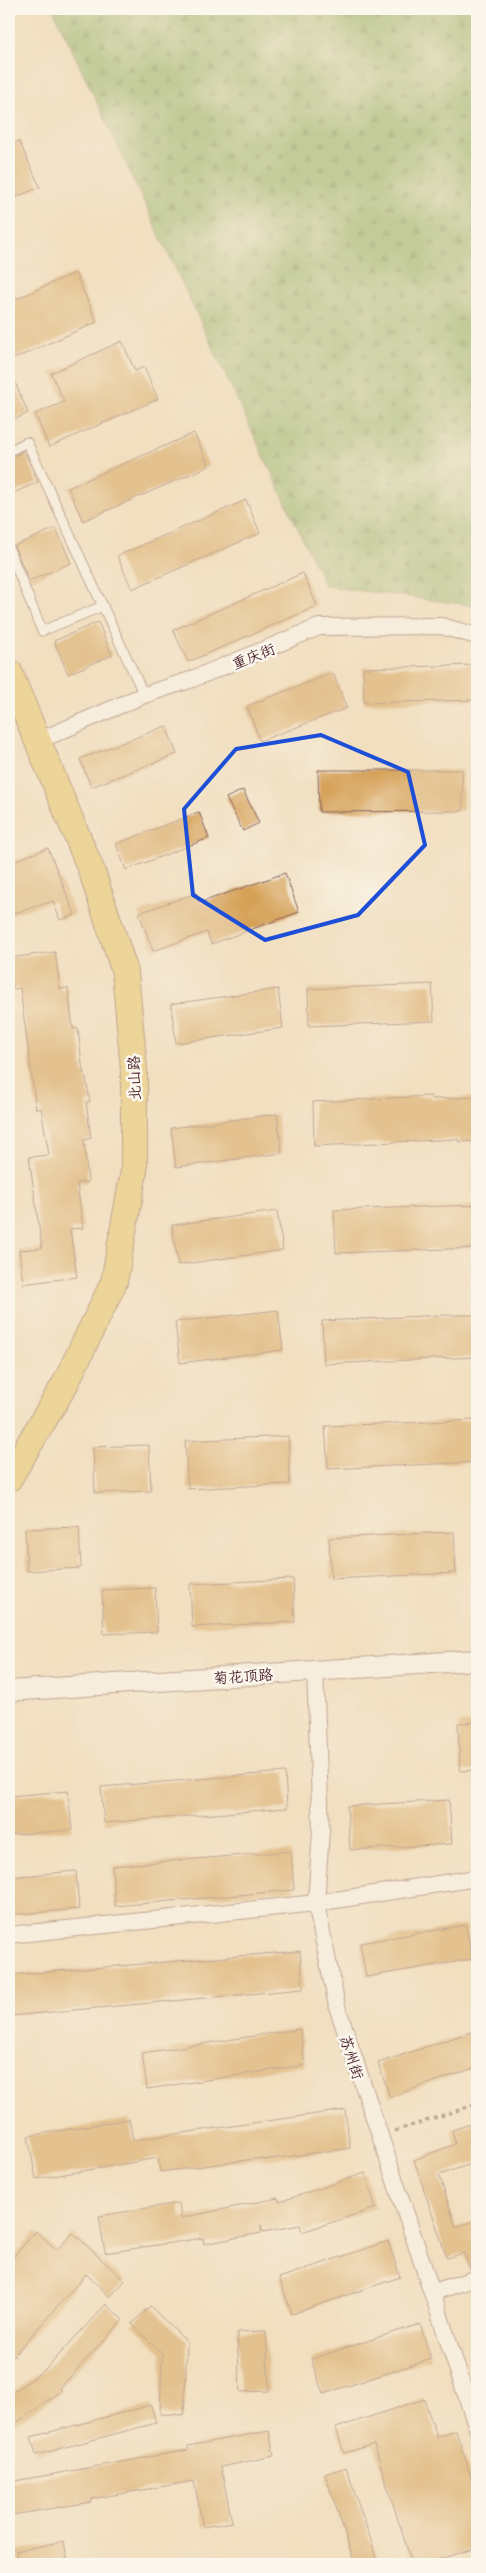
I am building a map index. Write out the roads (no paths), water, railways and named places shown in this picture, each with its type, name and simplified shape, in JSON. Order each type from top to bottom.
[{"type":"main road","name":"北山路","points":[[9,672],[92,872],[125,972],[134,1070],[134,1172],[114,1282],[65,1384],[9,1478]]},
{"type":"street","name":"重庆街","points":[[38,741],[144,695],[190,680],[320,628],[441,626],[477,636]]},
{"type":"street","name":"菊花顶路","points":[[9,1691],[477,1660]]},
{"type":"street","name":"苏州街","points":[[315,1670],[321,1830],[316,1903],[337,2006],[477,2428]]},
{"type":"street","points":[[9,1935],[316,1903],[477,1878]]},
{"type":"street","points":[[433,2292],[477,2278]]},
{"type":"lane","points":[[9,452],[27,442],[144,695]]},
{"type":"lane","points":[[9,549],[42,631],[103,606]]}]
